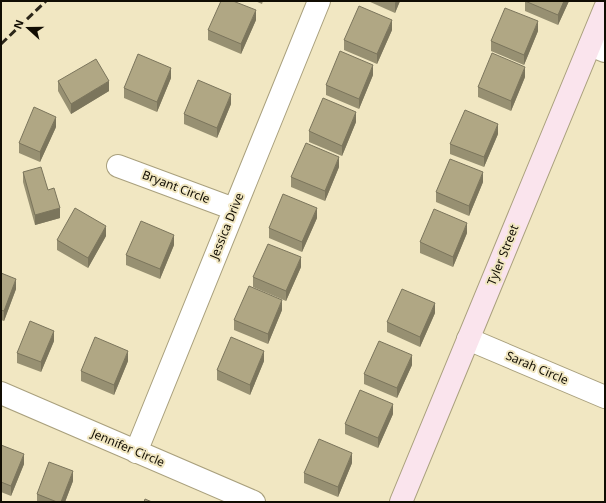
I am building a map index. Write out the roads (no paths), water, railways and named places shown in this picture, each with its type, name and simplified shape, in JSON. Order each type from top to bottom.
[{"type":"street","name":"Jessica Drive","points":[[136,452],[318,1]]},
{"type":"street","name":"Tyler Street","points":[[401,502],[468,339],[597,48],[605,8]]},
{"type":"street","name":"Bryant Circle","points":[[118,166],[234,209]]},
{"type":"street","name":"Sarah Circle","points":[[468,339],[605,397]]},
{"type":"street","name":"Jennifer Circle","points":[[1,393],[254,502]]},
{"type":"railway","points":[[1,44],[46,1]]}]
